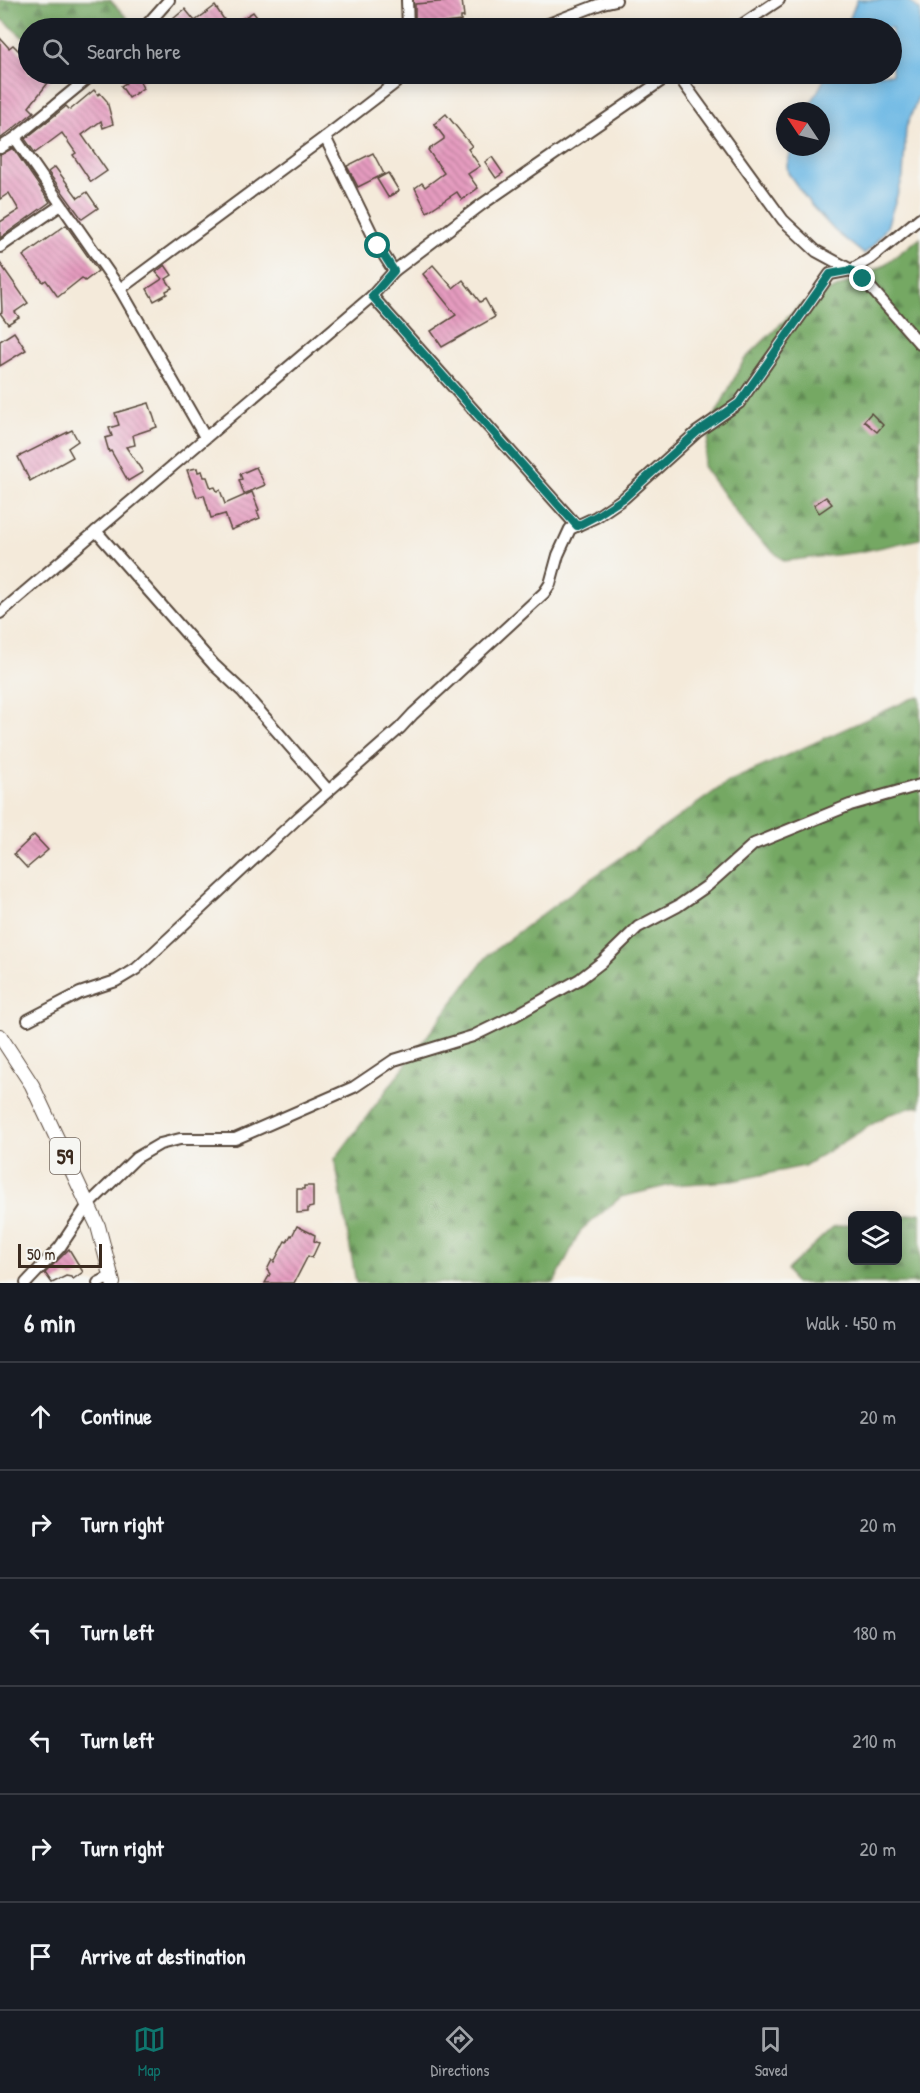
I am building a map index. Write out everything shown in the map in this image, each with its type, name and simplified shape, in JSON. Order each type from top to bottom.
[{"type":"main road","name":"59","points":[[0,1036],[32,1085],[98,1226],[113,1279]]},
{"type":"street","points":[[153,18],[169,0]]},
{"type":"street","points":[[407,0],[408,18]]},
{"type":"street","points":[[564,18],[616,0]]},
{"type":"street","points":[[752,18],[778,0]]},
{"type":"street","points":[[0,148],[79,84]]},
{"type":"street","points":[[120,289],[325,138],[394,84]]},
{"type":"street","points":[[0,613],[372,296],[394,271],[481,205],[656,84]]},
{"type":"street","points":[[684,84],[783,220],[816,251],[863,279],[920,344]]},
{"type":"street","points":[[15,138],[120,289],[205,437]]},
{"type":"street","points":[[325,138],[378,246],[394,271]]},
{"type":"street","points":[[0,247],[61,205]]},
{"type":"street","points":[[28,1020],[80,993],[116,981],[136,969],[544,593],[550,584],[562,543],[570,529],[624,498],[697,432],[739,403],[830,274],[851,270],[870,259],[920,218]]},
{"type":"street","points":[[372,296],[577,526]]},
{"type":"street","points":[[96,531],[214,665],[242,691],[328,790]]},
{"type":"street","points":[[26,1283],[60,1247],[88,1205],[136,1158],[160,1144],[180,1139],[235,1139],[354,1087],[394,1060],[473,1036],[580,979],[602,962],[638,927],[678,906],[707,886],[754,844],[850,805],[920,785]]},
{"type":"street","points":[[98,1283],[113,1279]]},
{"type":"green space","points":[[0,0],[110,0],[127,18],[18,18],[18,33],[0,18]]},
{"type":"green space","points":[[920,238],[920,539],[860,552],[784,561],[749,530],[703,466],[712,421],[744,360],[800,305],[881,267]]},
{"type":"green space","points":[[920,697],[920,1107],[887,1115],[804,1166],[732,1181],[671,1185],[621,1197],[581,1230],[554,1283],[356,1283],[335,1159],[488,955],[728,782],[911,699]]},
{"type":"green space","points":[[920,1213],[920,1283],[794,1283],[787,1270],[833,1227],[848,1225],[848,1265],[902,1265],[902,1216]]},
{"type":"water","points":[[857,0],[908,0],[920,10],[920,92],[906,128],[903,177],[887,227],[864,254],[835,231],[810,204],[788,173],[787,165],[790,156],[830,156],[830,102],[812,102],[822,84],[902,84],[902,18],[850,18]]},
{"type":"building","points":[[462,0],[464,17],[415,18],[415,4]]},
{"type":"building","points":[[215,6],[223,18],[199,18]]},
{"type":"building","points":[[185,9],[192,18],[174,18]]},
{"type":"building","points":[[253,12],[258,18],[243,18]]},
{"type":"building","points":[[0,38],[9,48],[13,45],[18,50],[18,84],[47,84],[29,107],[34,112],[0,139]]},
{"type":"building","points":[[141,84],[143,88],[129,98],[121,86]]},
{"type":"building","points":[[94,90],[107,101],[113,124],[103,128],[101,121],[82,135],[107,171],[91,182],[73,155],[76,153],[62,133],[35,153],[25,139],[66,106],[70,110]]},
{"type":"building","points":[[446,114],[472,146],[468,149],[480,166],[468,174],[478,188],[462,200],[457,192],[427,212],[415,188],[422,183],[425,187],[444,173],[428,150],[444,139],[434,124]]},
{"type":"building","points":[[13,148],[50,202],[0,238],[0,222],[19,210],[9,193],[0,199],[0,155]]},
{"type":"building","points":[[373,153],[384,174],[358,187],[347,166]]},
{"type":"building","points":[[492,157],[503,173],[496,178],[485,162]]},
{"type":"building","points":[[55,167],[78,198],[87,192],[98,208],[82,219],[48,172]]},
{"type":"building","points":[[388,173],[399,191],[388,197],[377,179]]},
{"type":"building","points":[[66,225],[98,271],[85,281],[82,278],[58,297],[46,280],[43,282],[23,256]]},
{"type":"building","points":[[0,263],[28,303],[15,312],[19,317],[8,324],[0,313],[2,312]]},
{"type":"building","points":[[165,265],[172,275],[166,279],[172,288],[166,291],[167,294],[154,301],[147,289],[162,279],[156,272]]},
{"type":"building","points":[[433,265],[453,288],[463,280],[480,302],[485,299],[495,317],[442,347],[431,331],[456,315],[423,274]]},
{"type":"building","points":[[14,332],[26,350],[0,366],[0,341]]},
{"type":"building","points":[[149,403],[157,427],[133,435],[135,445],[126,447],[143,472],[128,481],[111,451],[109,452],[105,438],[112,436],[109,428],[119,425],[115,413]]},
{"type":"building","points":[[871,413],[883,425],[877,432],[864,421]]},
{"type":"building","points":[[72,430],[78,441],[68,448],[73,457],[30,481],[18,457]]},
{"type":"building","points":[[256,467],[265,485],[244,494],[239,480],[242,479],[240,474]]},
{"type":"building","points":[[197,468],[198,472],[202,471],[204,477],[207,477],[211,488],[215,487],[217,491],[220,490],[225,504],[252,492],[260,518],[231,530],[225,514],[211,518],[204,495],[197,497],[187,470]]},
{"type":"building","points":[[826,497],[832,504],[819,513],[814,505]]},
{"type":"building","points":[[34,835],[48,850],[27,868],[14,854]]},
{"type":"building","points":[[304,1186],[313,1186],[313,1207],[308,1208],[308,1212],[297,1213],[297,1189],[304,1189]]},
{"type":"building","points":[[297,1226],[315,1235],[314,1241],[319,1243],[312,1258],[308,1256],[294,1283],[265,1283],[270,1274],[267,1270],[272,1260],[274,1262],[285,1241],[287,1242],[292,1236]]},
{"type":"building","points":[[69,1249],[83,1272],[73,1279],[66,1276],[52,1283],[45,1273]]},
{"type":"route","points":[[378,246],[394,271],[372,296],[577,526],[624,498],[697,432],[739,403],[830,274],[851,270],[863,279]]}]
